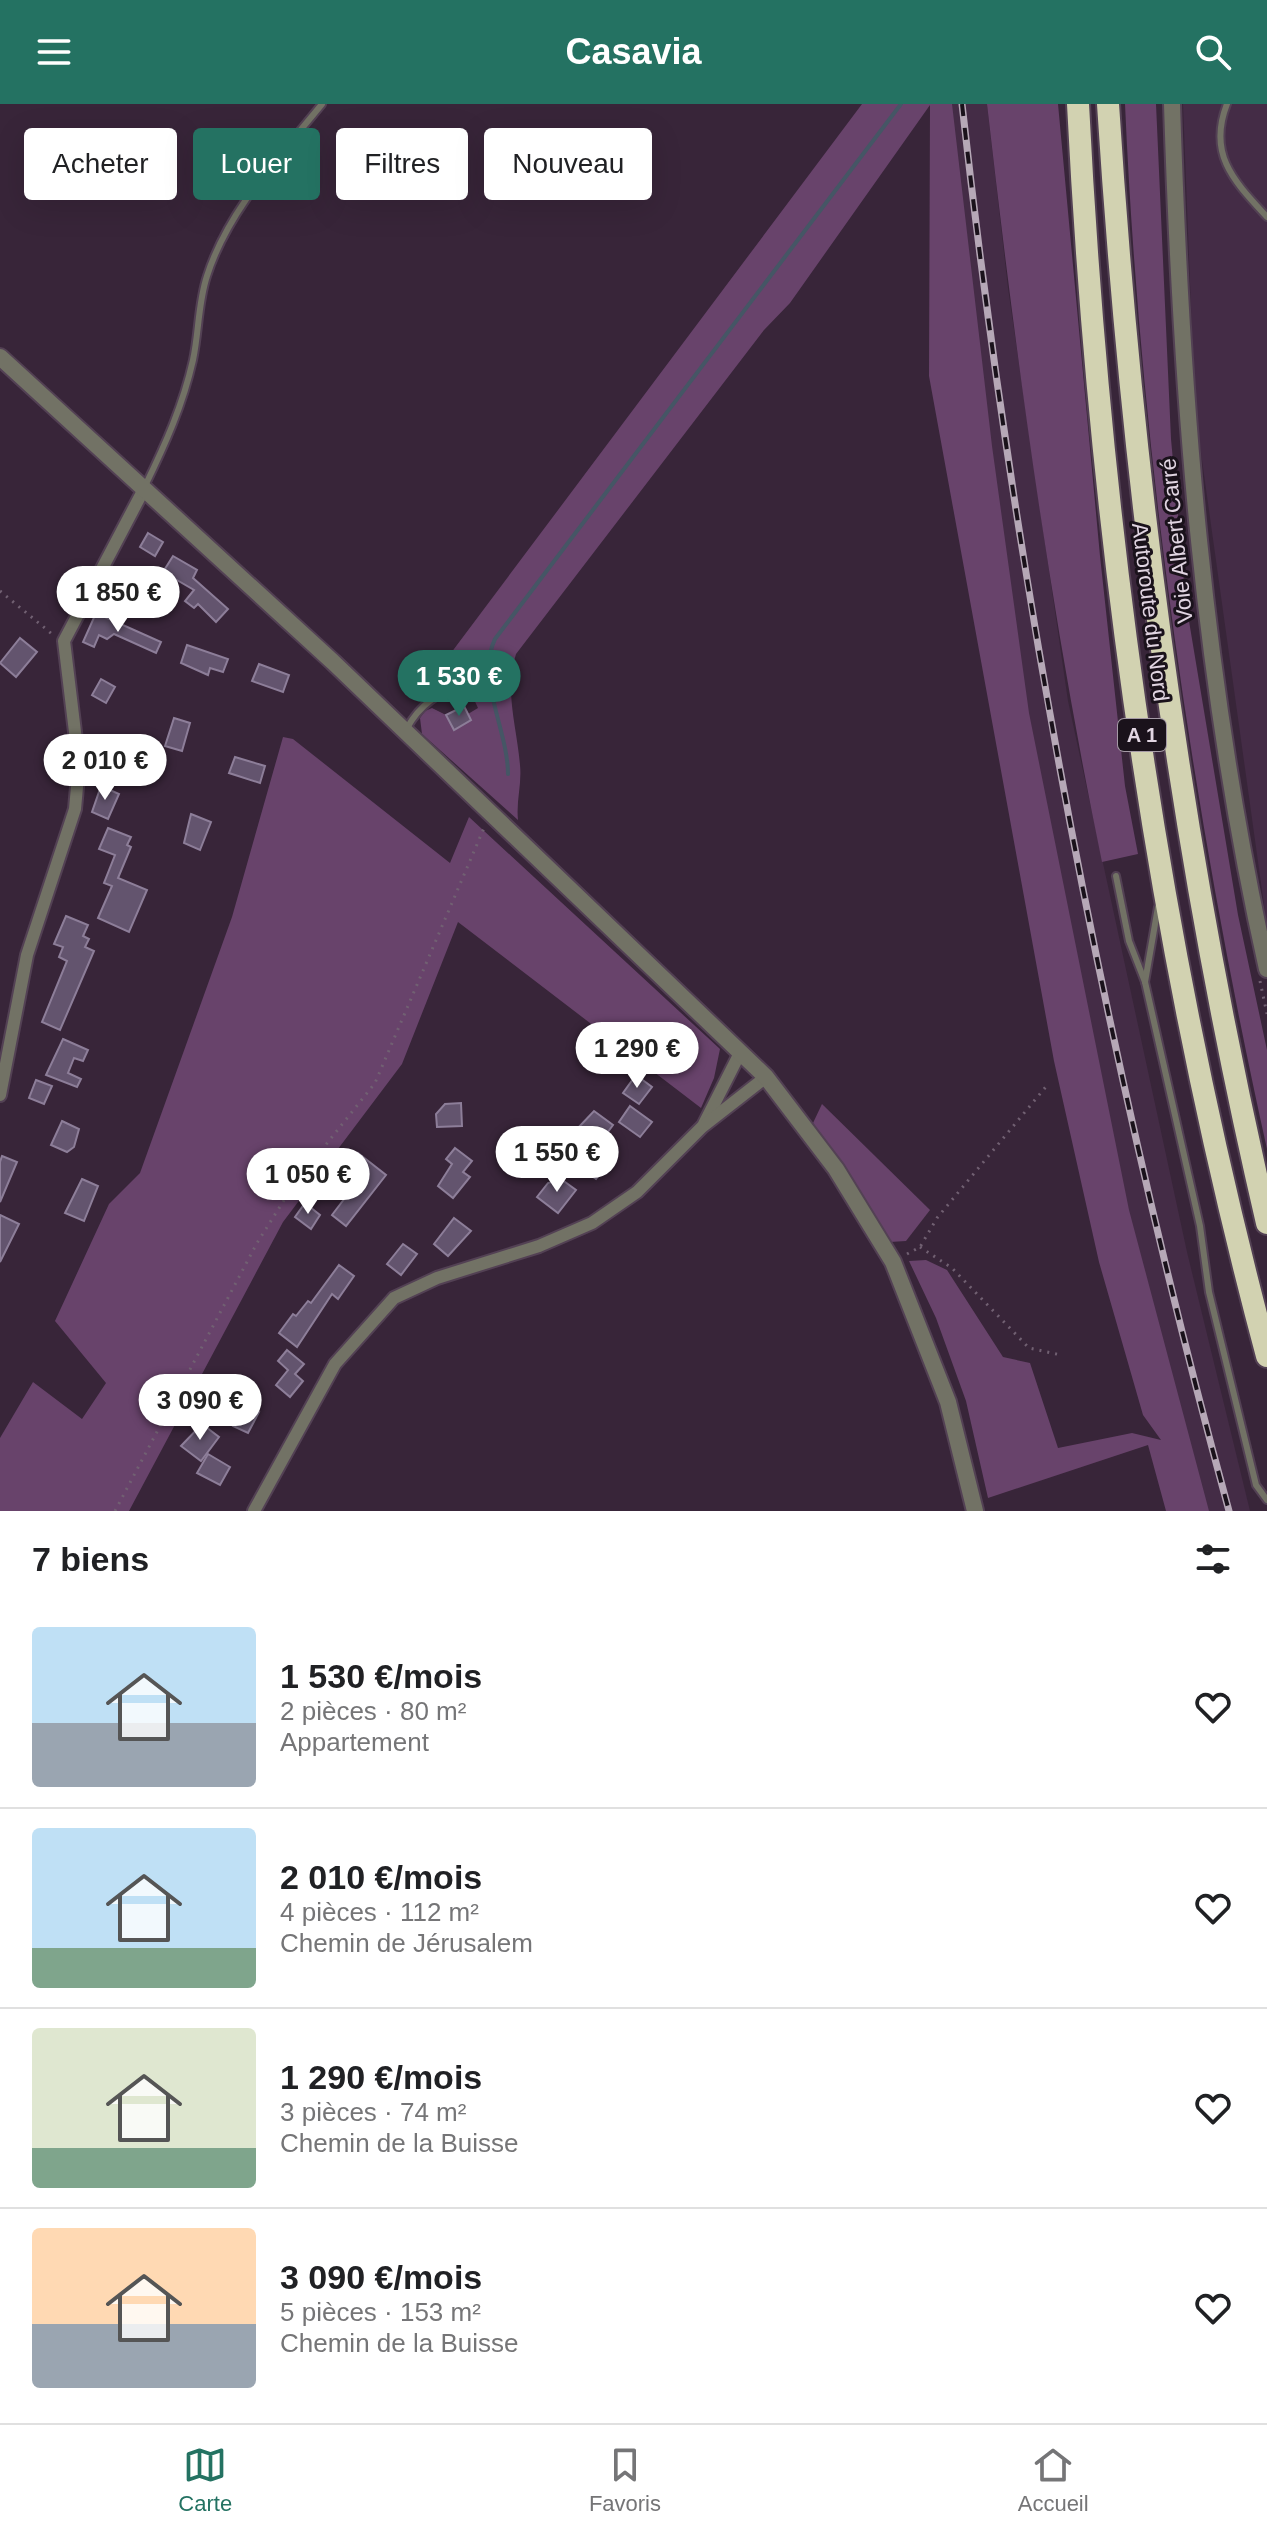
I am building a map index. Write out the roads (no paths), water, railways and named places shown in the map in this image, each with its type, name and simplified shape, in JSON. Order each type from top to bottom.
[{"type":"highway","name":"Autoroute du Nord","points":[[1078,104],[1090,288],[1110,498],[1163,870],[1210,1113],[1267,1356]]},
{"type":"highway","name":"Autoroute du Nord","points":[[1108,104],[1130,389],[1170,721],[1217,996],[1267,1223]]},
{"type":"street","name":"Voie Albert Carré","points":[[1172,104],[1189,452],[1202,593],[1235,815],[1267,969]]},
{"type":"street","points":[[0,357],[333,662],[766,1077],[836,1169],[893,1262],[948,1402],[975,1511]]},
{"type":"street","points":[[0,1095],[27,955],[75,809],[79,765],[64,641],[144,489]]},
{"type":"street","points":[[702,1127],[741,1051]]},
{"type":"street","points":[[254,1511],[335,1364],[394,1298],[437,1278],[539,1246],[592,1223],[637,1192],[702,1127],[766,1077]]},
{"type":"lane","points":[[144,489],[184,394],[194,357],[201,299],[219,248],[235,217],[322,104]]},
{"type":"lane","points":[[1227,104],[1220,146],[1226,168],[1267,217]]},
{"type":"lane","points":[[405,731],[418,708],[462,683]]},
{"type":"lane","points":[[1145,982],[1163,870]]},
{"type":"lane","points":[[1116,876],[1129,941],[1145,982],[1200,1226],[1209,1292],[1256,1485],[1267,1500]]},
{"type":"waterway","points":[[508,774],[489,670],[495,639],[901,104]]},
{"type":"railway","points":[[962,104],[1008,460],[1068,813],[1142,1163],[1229,1511]]}]
